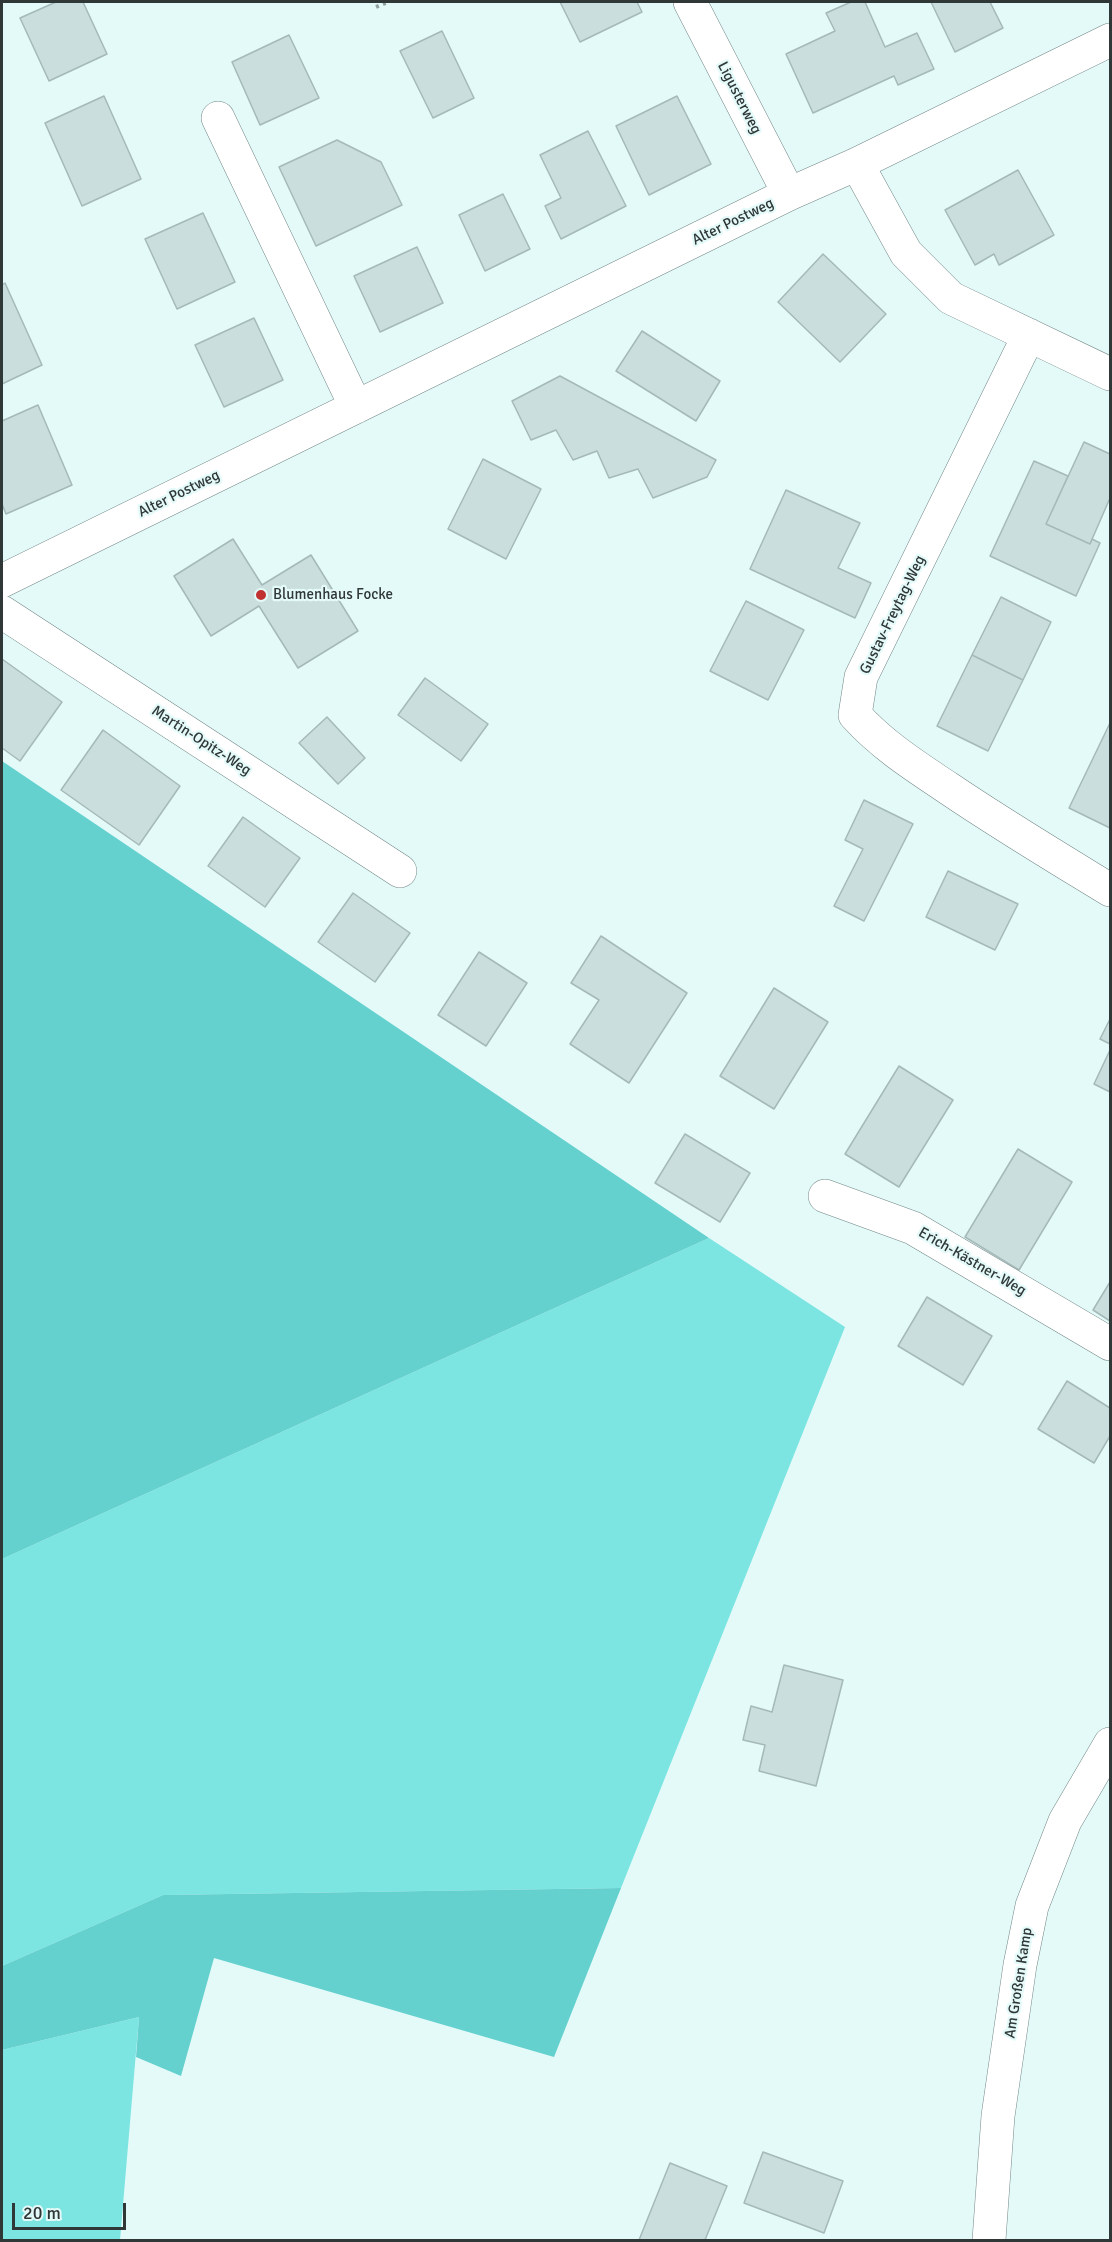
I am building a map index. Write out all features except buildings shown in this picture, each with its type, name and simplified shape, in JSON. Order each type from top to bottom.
[{"type":"street","name":"Ligusterweg","points":[[690,2],[789,194]]},
{"type":"street","name":"Alter Postweg","points":[[2,581],[789,194],[856,164],[1110,40]]},
{"type":"street","points":[[218,118],[356,407]]},
{"type":"street","points":[[856,164],[906,253],[951,298],[1110,374]]},
{"type":"street","name":"Gustav-Freytag-Weg","points":[[1029,335],[861,677],[855,715],[875,736],[905,759],[1110,890]]},
{"type":"street","name":"Martin-Opitz-Weg","points":[[2,612],[400,871]]},
{"type":"street","name":"Erich-Kästner-Weg","points":[[825,1196],[913,1228],[1110,1344]]},
{"type":"street","name":"Am Großen Kamp","points":[[989,2241],[998,2116],[1020,1965],[1032,1906],[1065,1821],[1110,1744]]},
{"type":"path","points":[[376,7],[388,2]]},
{"type":"shaded area","points":[[2,761],[709,1238],[2,1559]]},
{"type":"shaded area","points":[[709,1238],[845,1327],[621,1888],[163,1895],[2,1966],[2,1559]]},
{"type":"shaded area","points":[[621,1888],[554,2057],[214,1958],[181,2076],[136,2057],[139,2017],[2,2050],[2,1966],[163,1895]]},
{"type":"shaded area","points":[[139,2017],[120,2240],[2,2240],[2,2050]]},
{"type":"place","name":"Blumenhaus Focke","points":[[261,595]]}]
